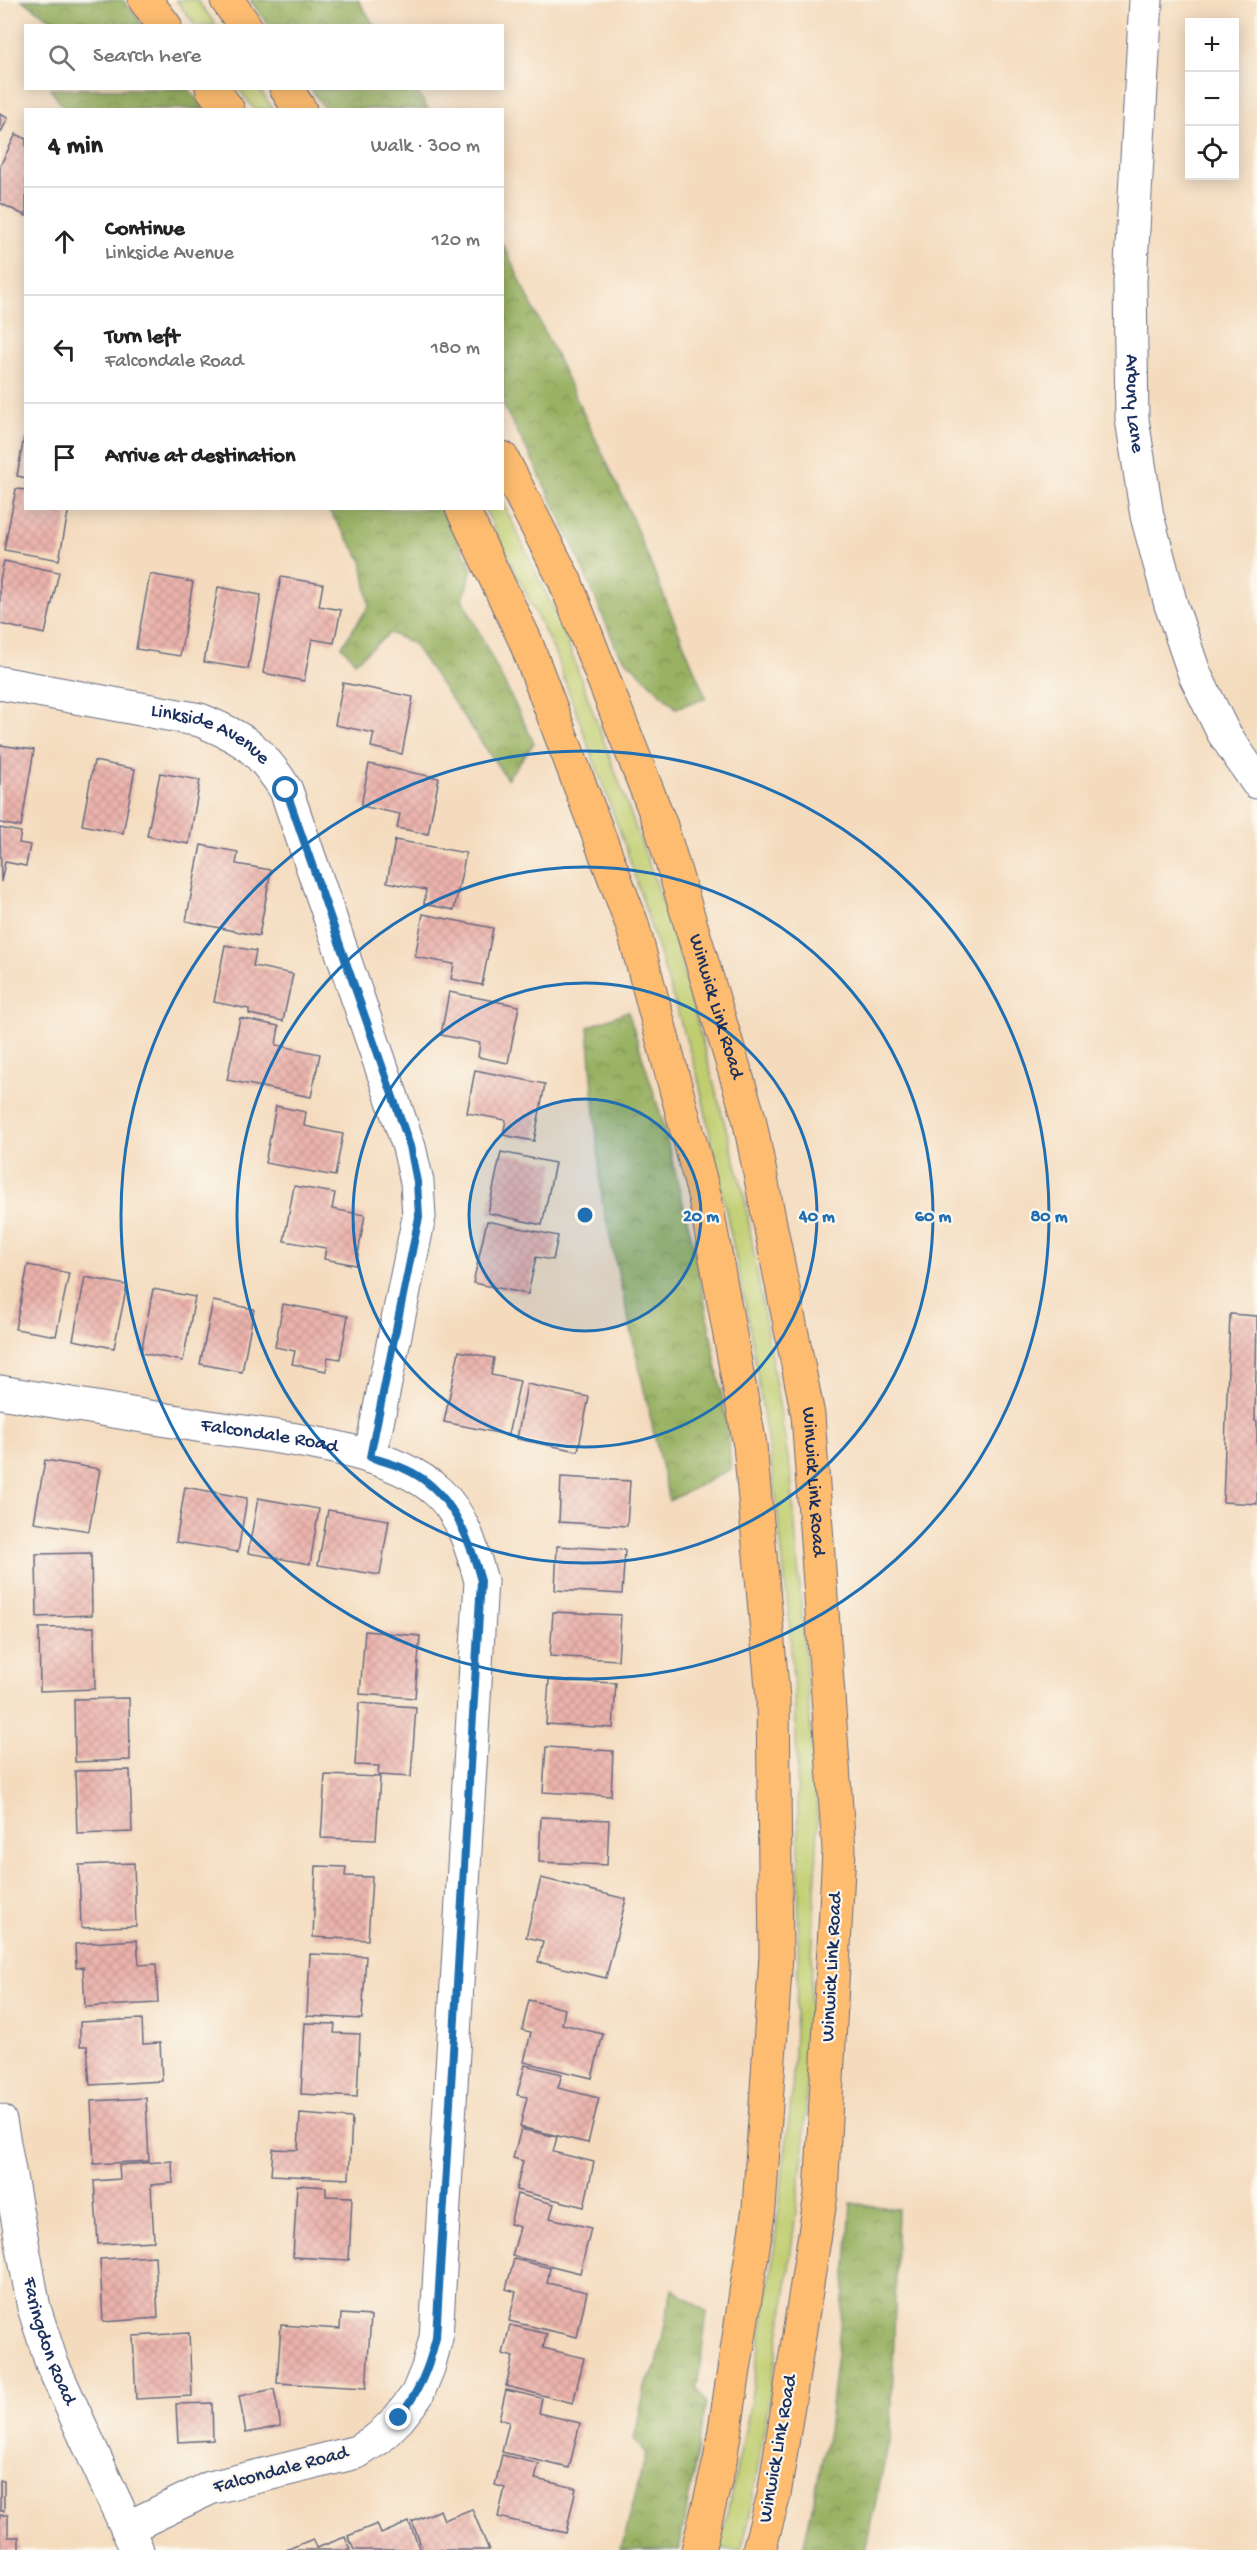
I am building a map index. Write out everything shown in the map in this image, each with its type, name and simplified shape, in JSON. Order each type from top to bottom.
[{"type":"main road","points":[[145,0],[163,24]]},
{"type":"main road","points":[[226,0],[244,24]]},
{"type":"main road","points":[[213,90],[227,108]]},
{"type":"main road","points":[[287,90],[299,108]]},
{"type":"main road","name":"Winwick Link Road","points":[[504,462],[565,581],[661,826],[749,1118],[808,1416],[839,1850],[820,2195],[774,2495],[759,2550]]},
{"type":"main road","points":[[463,510],[525,640],[632,924],[705,1198],[750,1445],[773,1698],[776,1955],[759,2208],[720,2461],[698,2550]]},
{"type":"street","name":"Arbury Lane","points":[[1146,0],[1130,282],[1132,419],[1148,516],[1171,605],[1195,675],[1223,732],[1257,782]]},
{"type":"street","name":"Linkside Avenue","points":[[0,683],[200,720],[225,730],[249,744],[269,763],[286,790],[410,1146],[417,1182],[419,1217],[370,1457]]},
{"type":"street","name":"Falcondale Road","points":[[0,1392],[318,1445],[370,1457],[408,1470],[438,1492],[459,1519],[472,1548],[481,1581],[436,2338],[428,2368],[417,2395],[392,2425],[357,2452],[210,2488],[132,2539]]},
{"type":"street","name":"Faringdon Road","points":[[0,2121],[34,2308],[52,2364],[132,2539]]},
{"type":"green space","points":[[22,0],[123,0],[142,24],[58,24]]},
{"type":"green space","points":[[176,0],[197,0],[215,24],[194,24]]},
{"type":"green space","points":[[250,0],[358,0],[373,24],[267,24]]},
{"type":"green space","points":[[51,90],[190,90],[203,108],[64,108]]},
{"type":"green space","points":[[240,90],[260,90],[272,108],[253,108]]},
{"type":"green space","points":[[312,90],[416,90],[427,108],[324,108]]},
{"type":"green space","points":[[504,246],[624,499],[706,698],[676,708],[618,652],[578,557],[532,459],[504,407]]},
{"type":"green space","points":[[504,505],[561,625],[667,913],[744,1194],[791,1476],[818,1823],[804,2145],[785,2300],[750,2515],[741,2550],[719,2550],[748,2417],[774,2251],[792,2093],[798,1968],[799,1851],[796,1727],[789,1617],[775,1489],[748,1316],[698,1077],[627,851],[554,651],[485,510],[504,510]]},
{"type":"green space","points":[[329,510],[443,510],[472,568],[463,600],[534,743],[507,779],[413,644],[390,633],[355,662],[342,646],[369,606],[362,560]]},
{"type":"green space","points":[[628,1011],[661,1116],[696,1255],[728,1429],[731,1469],[669,1501],[602,1201],[588,1027]]},
{"type":"green space","points":[[851,2203],[898,2209],[891,2433],[865,2550],[803,2550],[828,2432],[847,2265]]},
{"type":"green space","points":[[672,2289],[707,2312],[697,2388],[706,2404],[679,2550],[621,2550],[646,2454],[634,2439],[646,2383],[657,2365]]},
{"type":"building","points":[[0,114],[8,118],[0,134]]},
{"type":"building","points":[[16,134],[24,138],[24,215],[0,203],[0,166]]},
{"type":"building","points":[[24,437],[24,478],[17,476]]},
{"type":"building","points":[[16,489],[24,490],[24,510],[69,510],[59,560],[4,550]]},
{"type":"building","points":[[4,561],[59,572],[45,634],[0,624],[0,580]]},
{"type":"building","points":[[150,574],[193,582],[180,656],[136,649]]},
{"type":"building","points":[[281,577],[323,584],[319,606],[341,610],[334,643],[312,639],[304,681],[263,673]]},
{"type":"building","points":[[218,587],[261,595],[248,669],[204,662]]},
{"type":"building","points":[[343,683],[413,697],[402,754],[371,747],[374,733],[335,725]]},
{"type":"building","points":[[0,745],[34,750],[21,827],[0,823]]},
{"type":"building","points":[[94,761],[135,769],[123,833],[82,825]]},
{"type":"building","points":[[369,764],[439,778],[428,834],[397,828],[400,814],[361,806]]},
{"type":"building","points":[[160,773],[200,780],[189,844],[147,836]]},
{"type":"building","points":[[0,828],[21,832],[19,843],[30,845],[26,866],[5,862],[1,882]]},
{"type":"building","points":[[395,840],[466,853],[454,910],[424,904],[426,890],[387,882]]},
{"type":"building","points":[[201,845],[238,852],[236,864],[271,870],[259,936],[186,921]]},
{"type":"building","points":[[423,914],[493,928],[482,985],[451,979],[454,964],[415,957]]},
{"type":"building","points":[[225,945],[256,951],[253,966],[293,974],[283,1021],[249,1014],[249,1009],[214,1002]]},
{"type":"building","points":[[449,992],[519,1006],[508,1063],[478,1057],[480,1043],[441,1035]]},
{"type":"building","points":[[240,1018],[279,1026],[276,1045],[320,1054],[311,1097],[227,1080]]},
{"type":"building","points":[[475,1070],[545,1084],[534,1141],[503,1135],[506,1120],[467,1113]]},
{"type":"building","points":[[276,1106],[306,1112],[304,1126],[343,1134],[335,1176],[265,1163]]},
{"type":"building","points":[[501,1152],[555,1163],[542,1225],[488,1213]]},
{"type":"building","points":[[294,1186],[335,1193],[332,1209],[365,1215],[356,1265],[324,1259],[326,1248],[284,1241]]},
{"type":"building","points":[[487,1221],[558,1236],[553,1260],[536,1257],[528,1294],[473,1283]]},
{"type":"building","points":[[28,1265],[69,1273],[56,1336],[15,1329]]},
{"type":"building","points":[[85,1277],[127,1285],[114,1348],[73,1340]]},
{"type":"building","points":[[153,1289],[195,1297],[183,1361],[141,1353]]},
{"type":"building","points":[[213,1301],[254,1309],[242,1372],[200,1364]]},
{"type":"building","points":[[283,1304],[348,1316],[340,1359],[328,1357],[326,1371],[292,1364],[295,1351],[275,1347]]},
{"type":"building","points":[[1230,1314],[1257,1316],[1255,1421],[1257,1421],[1257,1504],[1223,1502]]},
{"type":"building","points":[[459,1351],[494,1358],[491,1375],[520,1381],[508,1435],[444,1422]]},
{"type":"building","points":[[527,1384],[589,1397],[578,1451],[517,1439]]},
{"type":"building","points":[[45,1460],[100,1469],[89,1531],[34,1522]]},
{"type":"building","points":[[561,1477],[630,1481],[627,1526],[559,1522]]},
{"type":"building","points":[[185,1487],[247,1498],[238,1552],[176,1542]]},
{"type":"building","points":[[258,1498],[319,1509],[310,1564],[248,1553]]},
{"type":"building","points":[[328,1510],[389,1520],[380,1575],[318,1565]]},
{"type":"building","points":[[557,1546],[625,1550],[622,1594],[555,1590]]},
{"type":"building","points":[[91,1553],[92,1615],[37,1617],[36,1554]]},
{"type":"building","points":[[553,1612],[621,1615],[618,1660],[550,1656]]},
{"type":"building","points":[[94,1627],[95,1689],[40,1691],[39,1628]]},
{"type":"building","points":[[365,1631],[420,1636],[415,1698],[360,1694]]},
{"type":"building","points":[[549,1680],[616,1683],[613,1728],[546,1724]]},
{"type":"building","points":[[129,1698],[130,1760],[75,1762],[74,1699]]},
{"type":"building","points":[[359,1703],[416,1707],[411,1777],[378,1775],[379,1766],[355,1765]]},
{"type":"building","points":[[546,1747],[613,1751],[611,1796],[543,1792]]},
{"type":"building","points":[[130,1770],[132,1832],[77,1834],[75,1771]]},
{"type":"building","points":[[325,1775],[380,1777],[376,1840],[321,1838]]},
{"type":"building","points":[[541,1817],[609,1820],[607,1865],[539,1862]]},
{"type":"building","points":[[134,1863],[136,1926],[81,1928],[79,1865]]},
{"type":"building","points":[[316,1866],[346,1867],[345,1876],[372,1877],[368,1940],[313,1937]]},
{"type":"building","points":[[541,1878],[626,1899],[606,1978],[538,1962],[543,1941],[526,1937]]},
{"type":"building","points":[[137,1940],[139,1965],[156,1964],[158,2003],[85,2007],[83,1967],[76,1968],[75,1944]]},
{"type":"building","points":[[310,1954],[366,1956],[362,2019],[307,2016]]},
{"type":"building","points":[[529,2000],[565,2009],[562,2024],[603,2034],[592,2078],[524,2062],[531,2032],[522,2030]]},
{"type":"building","points":[[142,2019],[143,2044],[160,2043],[162,2081],[90,2085],[87,2046],[80,2046],[80,2022]]},
{"type":"building","points":[[305,2023],[335,2024],[334,2033],[360,2034],[357,2097],[301,2094]]},
{"type":"building","points":[[525,2065],[562,2074],[558,2088],[599,2098],[588,2143],[520,2127],[527,2097],[517,2095]]},
{"type":"building","points":[[146,2098],[149,2161],[94,2164],[91,2101]]},
{"type":"building","points":[[300,2114],[352,2118],[349,2179],[271,2175],[273,2149],[298,2150]]},
{"type":"building","points":[[521,2129],[557,2137],[553,2152],[594,2162],[584,2207],[516,2190],[523,2161],[513,2158]]},
{"type":"building","points":[[172,2161],[173,2183],[151,2185],[154,2241],[98,2244],[94,2181],[120,2179],[119,2165]]},
{"type":"building","points":[[297,2185],[326,2187],[326,2196],[352,2197],[349,2260],[293,2257]]},
{"type":"building","points":[[517,2194],[554,2204],[550,2218],[591,2228],[580,2273],[512,2256],[520,2227],[510,2224]]},
{"type":"building","points":[[155,2256],[158,2318],[103,2322],[100,2259]]},
{"type":"building","points":[[514,2259],[550,2268],[547,2283],[587,2292],[577,2337],[509,2321],[516,2292],[506,2289]]},
{"type":"building","points":[[341,2314],[371,2316],[366,2388],[277,2383],[281,2325],[340,2329]]},
{"type":"building","points":[[510,2325],[547,2334],[543,2348],[584,2358],[573,2403],[506,2386],[513,2357],[503,2354]]},
{"type":"building","points":[[189,2333],[192,2396],[136,2399],[133,2336]]},
{"type":"building","points":[[274,2389],[281,2426],[246,2433],[239,2396]]},
{"type":"building","points":[[506,2390],[542,2398],[539,2413],[580,2423],[569,2468],[502,2452],[509,2422],[499,2419]]},
{"type":"building","points":[[212,2403],[213,2440],[178,2442],[176,2404]]},
{"type":"building","points":[[502,2455],[539,2464],[535,2479],[576,2488],[566,2533],[498,2517],[505,2488],[495,2485]]},
{"type":"building","points":[[0,2481],[4,2481],[4,2511],[0,2511]]},
{"type":"building","points":[[472,2509],[489,2550],[423,2550],[412,2522],[440,2510],[444,2520]]},
{"type":"building","points":[[0,2515],[8,2515],[8,2537],[19,2537],[19,2550],[0,2550]]},
{"type":"building","points":[[409,2522],[420,2550],[354,2550],[348,2536],[377,2524],[381,2534]]},
{"type":"building","points":[[345,2537],[350,2550],[286,2550],[313,2539],[317,2548]]},
{"type":"route","points":[[286,790],[410,1146],[417,1182],[419,1217],[370,1457],[408,1470],[438,1492],[459,1519],[472,1548],[481,1581],[436,2338],[428,2368],[417,2395],[399,2418]]}]
